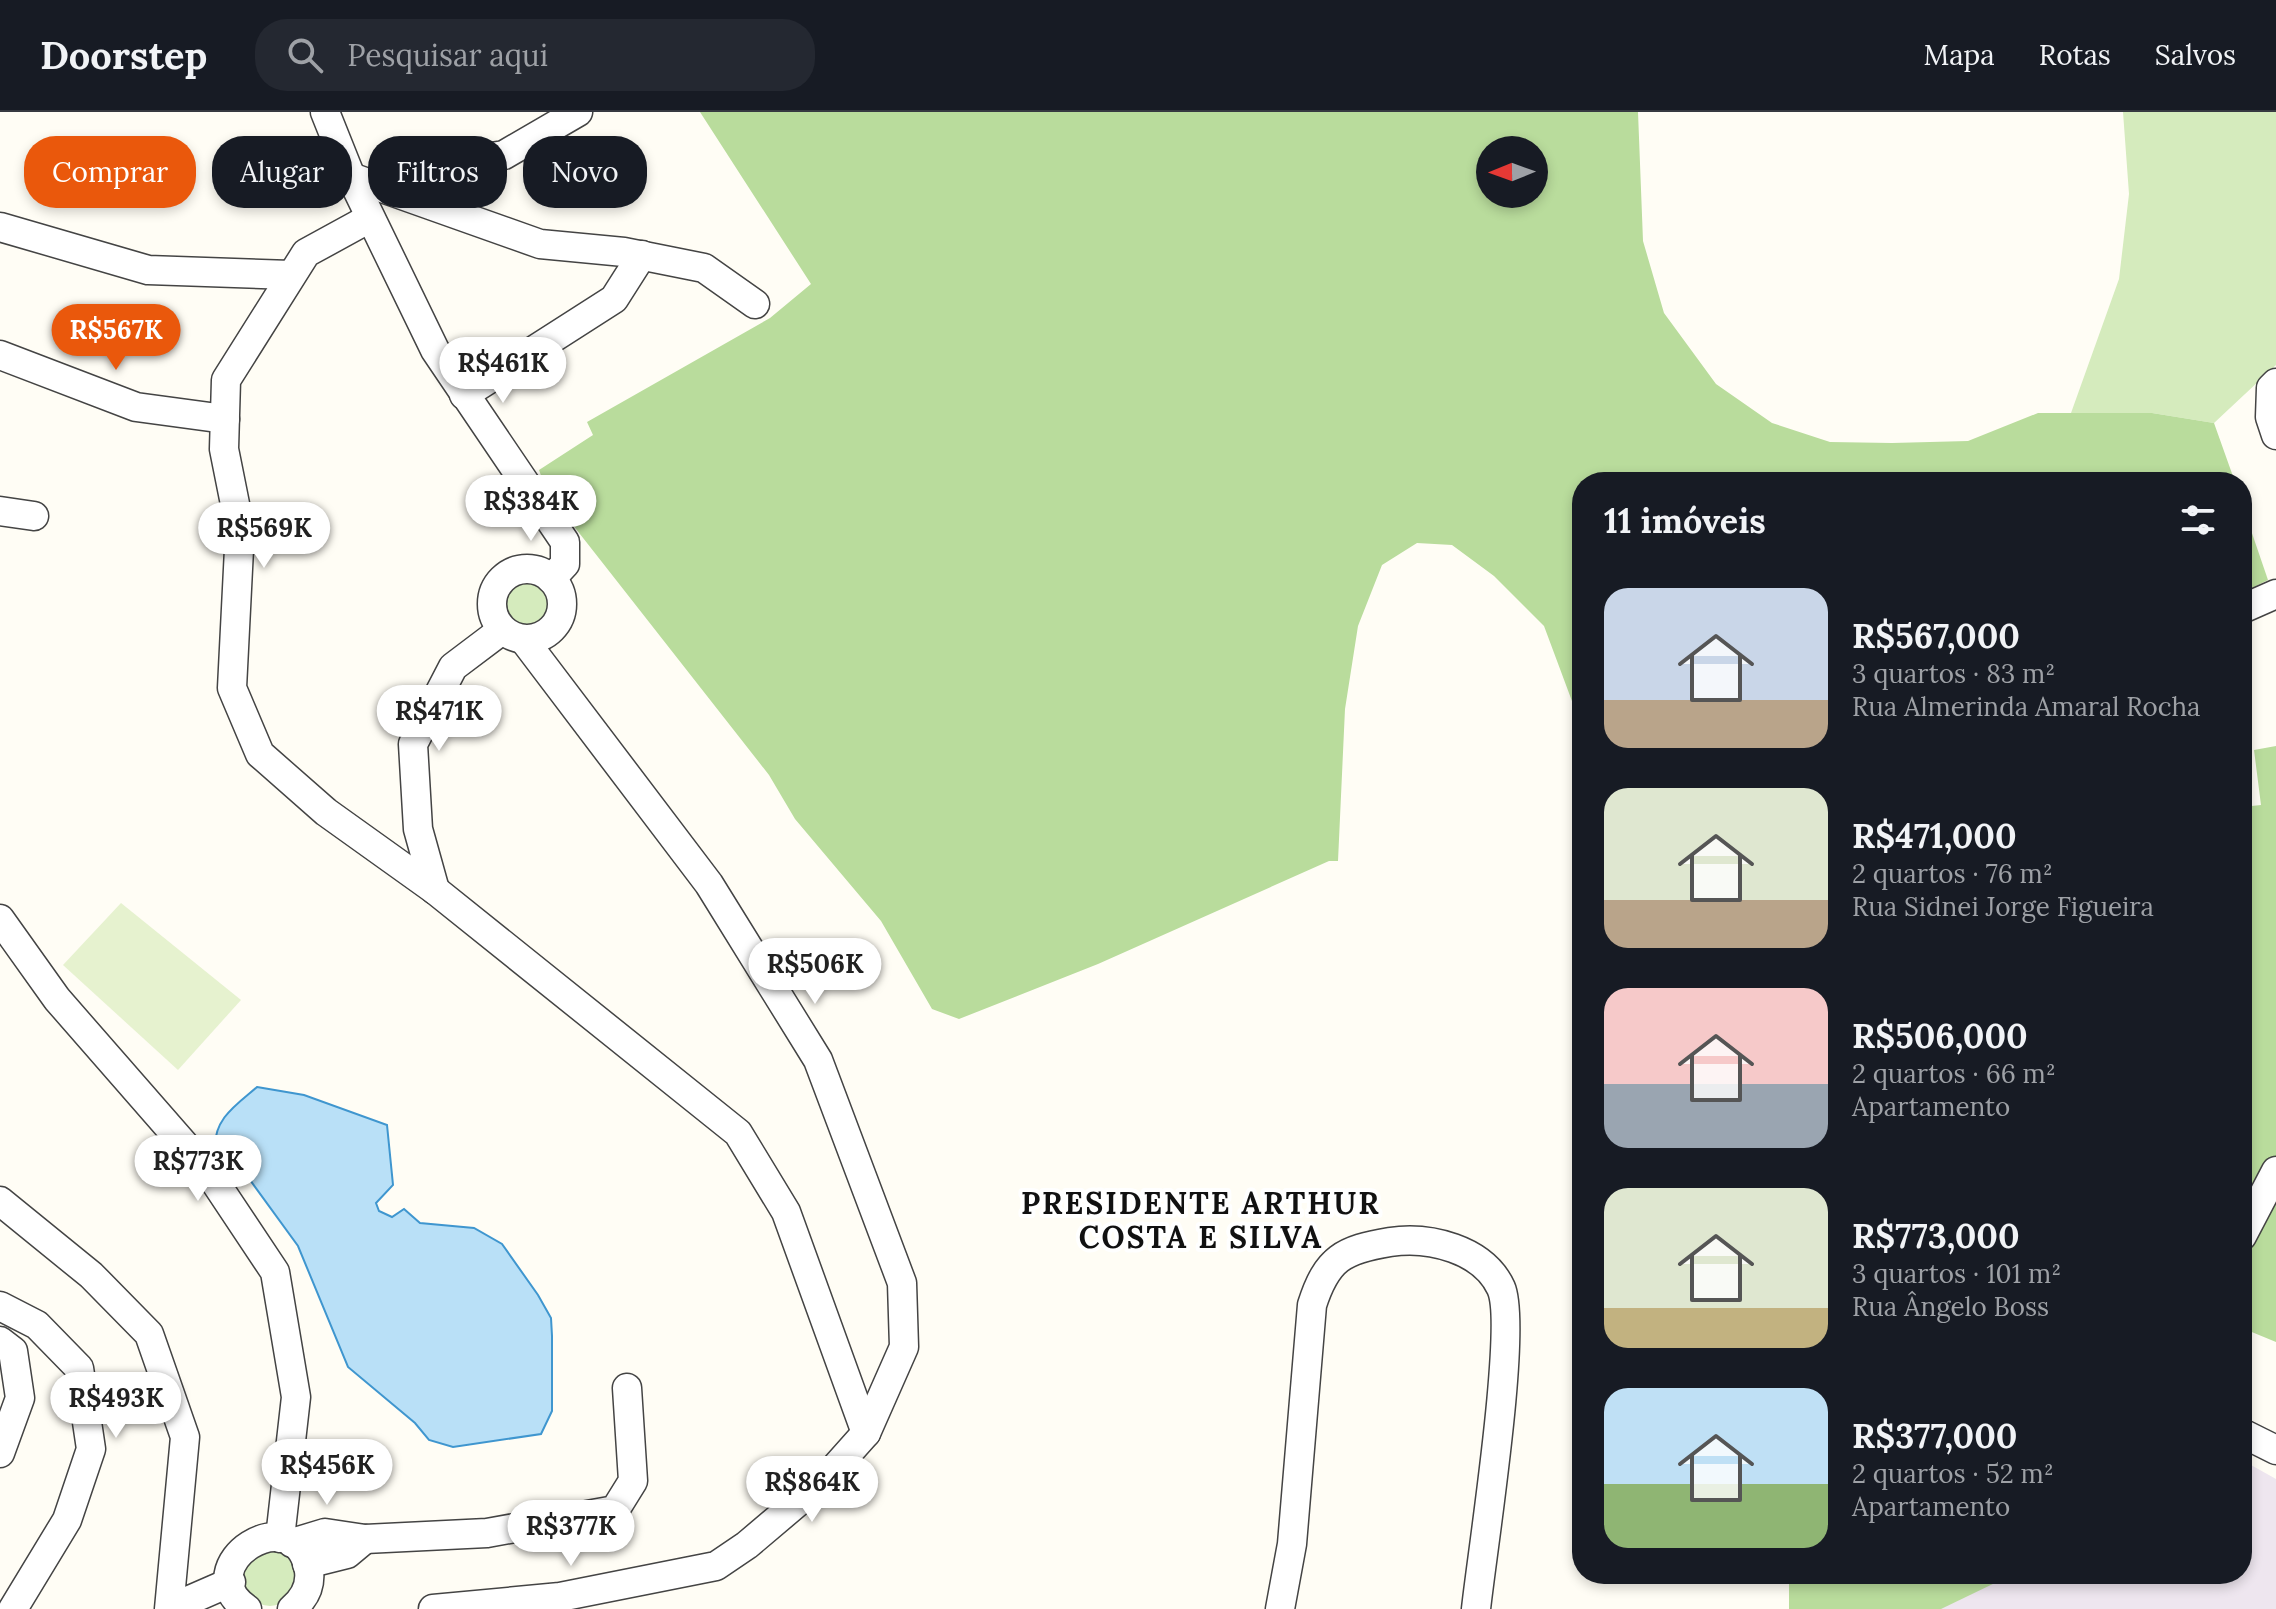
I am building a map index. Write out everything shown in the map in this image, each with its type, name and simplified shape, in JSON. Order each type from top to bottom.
[{"type":"street","points":[[363,181],[504,155],[578,112]]},
{"type":"street","points":[[337,117],[363,181],[370,218],[435,350],[565,542],[565,564],[551,579]]},
{"type":"street","points":[[363,181],[540,244],[642,255],[704,268],[755,304]]},
{"type":"street","points":[[370,218],[306,253],[226,380],[224,449],[240,529],[232,688],[260,754],[326,812],[435,890],[738,1133],[786,1212],[866,1433]]},
{"type":"street","points":[[0,227],[148,270],[291,275]]},
{"type":"street","points":[[464,395],[614,299],[642,255]]},
{"type":"street","points":[[0,355],[136,407],[225,419]]},
{"type":"street","points":[[2276,383],[2271,388],[2270,417],[2276,435]]},
{"type":"street","points":[[0,511],[34,516]]},
{"type":"street","points":[[433,1609],[560,1597],[716,1566],[747,1545],[825,1479],[866,1433],[904,1347],[902,1283],[818,1060],[709,884],[513,635],[491,608],[498,583],[514,571],[538,570],[551,579],[559,590],[560,616],[544,635],[513,635],[453,667],[413,744],[418,829],[435,890]]},
{"type":"street","points":[[2252,605],[2276,594]]},
{"type":"street","points":[[0,919],[57,999],[209,1173],[275,1272],[296,1397],[293,1548],[307,1590],[292,1609]]},
{"type":"street","points":[[2252,1217],[2276,1171]]},
{"type":"street","points":[[0,1201],[91,1275],[149,1334],[185,1437],[169,1609],[231,1582]]},
{"type":"street","points":[[1280,1609],[1292,1544],[1312,1305],[1320,1279],[1331,1264],[1355,1248],[1400,1241],[1434,1243],[1465,1254],[1486,1265],[1502,1289],[1506,1313],[1500,1395],[1476,1609]]},
{"type":"street","points":[[0,1306],[37,1325],[79,1368],[91,1449],[67,1520],[13,1609]]},
{"type":"street","points":[[0,1341],[13,1351],[20,1398],[0,1453]]},
{"type":"street","points":[[247,1609],[234,1595],[231,1569],[244,1547],[254,1540],[347,1554],[365,1539],[487,1533],[615,1510],[633,1481],[627,1388]]},
{"type":"street","points":[[2252,1438],[2276,1450]]},
{"type":"shaded area","points":[[2252,1466],[2276,1479],[2276,1609],[1930,1609],[1962,1584],[2252,1584]]},
{"type":"green space","points":[[700,112],[1638,112],[1643,241],[1664,313],[1716,384],[1772,423],[1830,442],[1968,441],[2038,413],[2152,413],[2214,423],[2231,472],[1572,472],[1572,701],[1544,626],[1494,576],[1452,545],[1417,543],[1382,565],[1358,626],[1345,709],[1338,861],[1329,861],[1098,964],[959,1019],[932,1009],[881,921],[795,819],[769,775],[547,492],[539,470],[593,435],[587,422],[770,318],[811,284]]},
{"type":"green space","points":[[2123,112],[2276,112],[2276,365],[2214,423],[2152,413],[2071,413],[2119,279],[2129,194]]},
{"type":"green space","points":[[2252,533],[2268,580],[2252,588]]},
{"type":"green space","points":[[527,580],[536,581],[544,587],[550,595],[550,613],[544,621],[536,627],[527,628],[518,627],[510,621],[504,613],[503,604],[504,595],[510,587],[518,581]]},
{"type":"green space","points":[[2276,746],[2276,1342],[2252,1332],[2252,806],[2261,805],[2254,750]]},
{"type":"green space","points":[[121,903],[241,1000],[178,1070],[63,965]]},
{"type":"green space","points":[[270,1550],[290,1558],[298,1578],[290,1598],[270,1606],[250,1598],[242,1578],[250,1558]]},
{"type":"green space","points":[[1789,1584],[1993,1584],[1941,1609],[1789,1609]]},
{"type":"water","points":[[257,1087],[304,1095],[387,1125],[393,1185],[376,1203],[379,1211],[392,1217],[404,1209],[420,1223],[474,1228],[502,1244],[551,1318],[552,1411],[541,1434],[453,1447],[429,1440],[415,1423],[348,1367],[298,1246],[250,1180],[215,1150],[215,1139],[222,1121]]},
{"type":"district","name":"PRESIDENTE ARTHUR COSTA E SILVA","points":[[1201,1220]]}]
